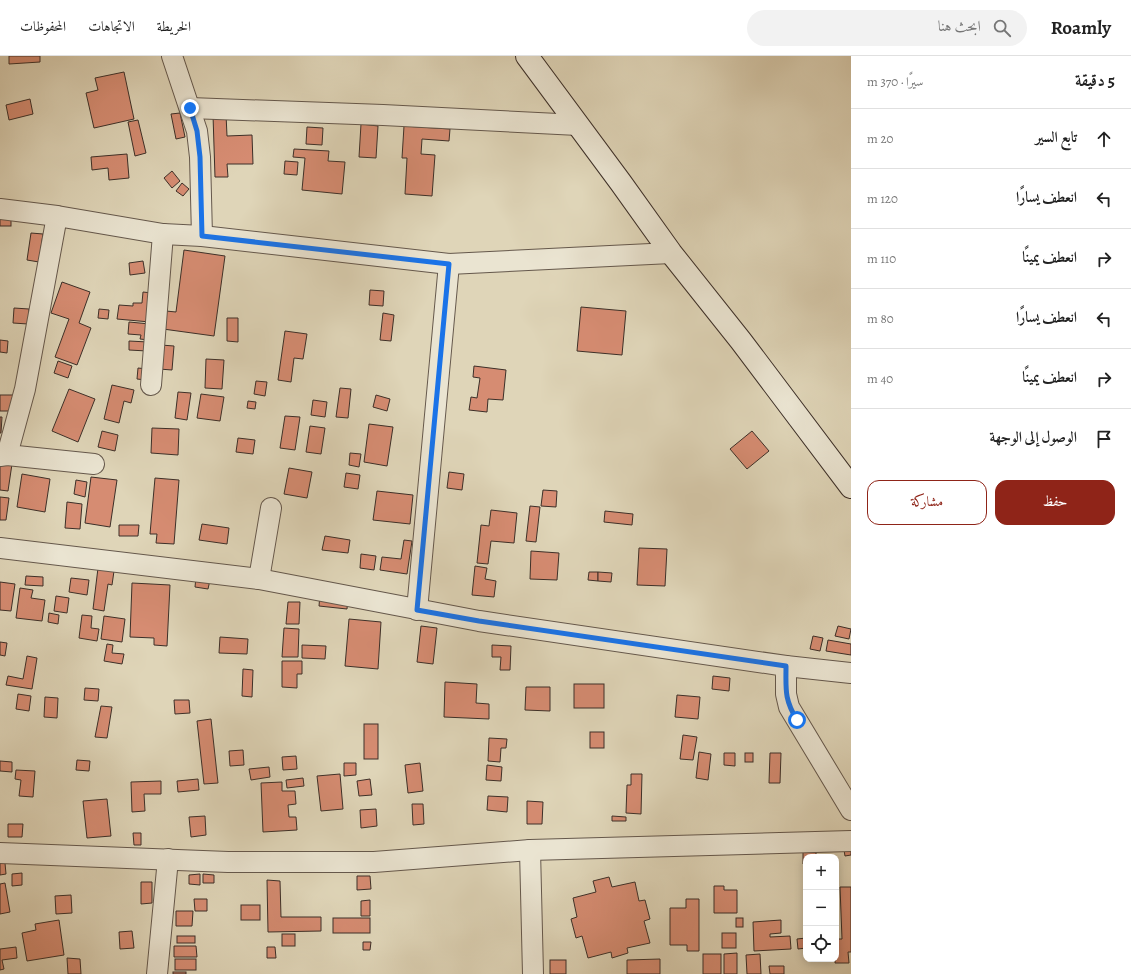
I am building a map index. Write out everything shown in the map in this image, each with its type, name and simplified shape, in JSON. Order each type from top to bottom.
[{"type":"street","points":[[172,56],[197,131],[200,157],[202,236]]},
{"type":"street","points":[[527,56],[621,183],[671,254],[742,341],[851,487]]},
{"type":"street","points":[[190,108],[383,115],[578,125]]},
{"type":"street","points":[[0,209],[57,216],[164,234],[202,236],[449,264],[671,254]]},
{"type":"street","points":[[57,216],[25,389],[3,455],[94,464]]},
{"type":"street","points":[[151,385],[164,234]]},
{"type":"street","points":[[417,610],[449,264]]},
{"type":"street","points":[[259,579],[270,508]]},
{"type":"street","points":[[0,548],[259,579],[479,621],[786,666],[851,673]]},
{"type":"street","points":[[786,666],[786,694],[789,707],[851,810]]},
{"type":"street","points":[[0,853],[228,862],[374,862],[530,850],[851,841]]},
{"type":"street","points":[[530,850],[533,974]]},
{"type":"street","points":[[157,974],[168,859]]},
{"type":"building","points":[[9,56],[40,56],[40,62],[9,64]]},
{"type":"building","points":[[124,72],[134,119],[94,128],[86,93],[98,90],[95,78]]},
{"type":"building","points":[[30,99],[33,114],[9,120],[6,105]]},
{"type":"building","points":[[180,113],[185,137],[176,139],[171,114]]},
{"type":"building","points":[[226,114],[227,136],[252,135],[253,164],[227,164],[228,177],[215,177],[213,115]]},
{"type":"building","points":[[138,120],[146,153],[135,156],[128,122]]},
{"type":"building","points":[[361,124],[378,126],[376,158],[359,157]]},
{"type":"building","points":[[404,126],[450,129],[449,141],[422,139],[421,154],[435,155],[432,196],[405,194],[407,158],[402,158]]},
{"type":"building","points":[[307,127],[323,128],[322,145],[306,144]]},
{"type":"building","points":[[294,149],[329,151],[328,161],[345,162],[342,194],[302,190],[305,158],[293,157]]},
{"type":"building","points":[[127,154],[129,178],[109,180],[108,168],[92,170],[91,157]]},
{"type":"building","points":[[285,161],[298,162],[297,175],[284,174]]},
{"type":"building","points":[[172,171],[180,181],[172,188],[164,178]]},
{"type":"building","points":[[182,183],[189,189],[183,196],[176,191]]},
{"type":"building","points":[[0,218],[11,218],[11,226],[0,226]]},
{"type":"building","points":[[31,233],[43,234],[39,262],[27,260]]},
{"type":"building","points":[[184,250],[225,256],[214,336],[163,329],[166,311],[176,312]]},
{"type":"building","points":[[143,261],[145,273],[130,275],[129,263]]},
{"type":"building","points":[[62,282],[90,292],[79,323],[91,328],[77,365],[55,357],[69,319],[51,313]]},
{"type":"building","points":[[370,290],[384,291],[383,306],[369,305]]},
{"type":"building","points":[[143,292],[152,293],[150,322],[117,319],[119,305],[133,306],[133,303],[142,303]]},
{"type":"building","points":[[581,307],[626,311],[622,355],[577,351]]},
{"type":"building","points":[[14,308],[29,309],[28,324],[13,323]]},
{"type":"building","points":[[99,309],[109,310],[108,319],[98,318]]},
{"type":"building","points":[[383,313],[394,315],[391,341],[380,340]]},
{"type":"building","points":[[227,318],[238,318],[238,342],[227,341]]},
{"type":"building","points":[[129,322],[150,324],[149,340],[140,339],[141,335],[128,334]]},
{"type":"building","points":[[285,331],[307,334],[303,359],[294,358],[291,382],[278,380]]},
{"type":"building","points":[[0,340],[8,341],[7,353],[0,352]]},
{"type":"building","points":[[129,341],[148,342],[147,351],[129,350]]},
{"type":"building","points":[[161,345],[174,346],[172,370],[159,369]]},
{"type":"building","points":[[206,359],[224,360],[222,389],[205,388]]},
{"type":"building","points":[[58,361],[72,366],[68,378],[54,373]]},
{"type":"building","points":[[474,366],[506,370],[503,400],[488,399],[487,412],[469,410],[471,397],[477,398],[480,378],[473,377]]},
{"type":"building","points":[[138,368],[147,369],[146,380],[137,379]]},
{"type":"building","points":[[256,381],[267,382],[265,396],[254,394]]},
{"type":"building","points":[[112,385],[134,390],[131,403],[124,401],[119,423],[104,419]]},
{"type":"building","points":[[340,388],[351,389],[348,418],[336,417]]},
{"type":"building","points":[[69,389],[95,399],[78,442],[52,431]]},
{"type":"building","points":[[178,392],[191,393],[187,420],[175,418]]},
{"type":"building","points":[[201,394],[224,397],[220,421],[197,418]]},
{"type":"building","points":[[0,395],[13,395],[13,411],[0,411]]},
{"type":"building","points":[[376,395],[390,399],[387,411],[373,407]]},
{"type":"building","points":[[313,400],[327,402],[325,417],[311,415]]},
{"type":"building","points":[[248,401],[256,402],[255,409],[247,408]]},
{"type":"building","points":[[285,416],[300,417],[295,450],[280,448]]},
{"type":"building","points":[[0,417],[2,417],[1,433],[0,433]]},
{"type":"building","points":[[369,424],[393,427],[387,466],[364,462]]},
{"type":"building","points":[[310,426],[325,428],[321,454],[306,452]]},
{"type":"building","points":[[152,428],[179,429],[178,455],[151,453]]},
{"type":"building","points":[[102,431],[118,435],[115,451],[98,447]]},
{"type":"building","points":[[752,431],[769,451],[747,469],[730,449]]},
{"type":"building","points":[[238,438],[255,440],[253,454],[236,452]]},
{"type":"building","points":[[350,453],[361,454],[359,467],[349,465]]},
{"type":"building","points":[[0,463],[12,464],[8,491],[0,490]]},
{"type":"building","points":[[289,468],[312,472],[307,498],[284,494]]},
{"type":"building","points":[[449,472],[464,474],[462,490],[447,488]]},
{"type":"building","points":[[346,473],[360,475],[358,489],[344,487]]},
{"type":"building","points":[[22,474],[50,479],[45,512],[17,507]]},
{"type":"building","points":[[91,477],[117,480],[110,527],[85,523]]},
{"type":"building","points":[[155,478],[179,480],[174,544],[156,543],[157,534],[150,534]]},
{"type":"building","points":[[76,480],[87,482],[85,497],[74,494]]},
{"type":"building","points":[[543,490],[557,491],[556,507],[541,506]]},
{"type":"building","points":[[377,491],[413,495],[410,524],[373,520]]},
{"type":"building","points":[[0,497],[9,498],[6,520],[0,520]]},
{"type":"building","points":[[67,502],[82,504],[80,529],[65,528]]},
{"type":"building","points":[[530,506],[540,507],[536,542],[526,541]]},
{"type":"building","points":[[491,510],[517,513],[514,543],[491,541],[488,564],[477,563],[481,525],[489,526]]},
{"type":"building","points":[[605,511],[633,514],[632,525],[604,522]]},
{"type":"building","points":[[202,524],[229,528],[227,544],[199,540]]},
{"type":"building","points":[[119,525],[139,525],[138,536],[119,536]]},
{"type":"building","points":[[325,536],[350,540],[348,553],[322,550]]},
{"type":"building","points":[[404,540],[412,541],[407,574],[380,570],[382,557],[401,559]]},
{"type":"building","points":[[639,548],[667,549],[665,586],[637,585]]},
{"type":"building","points":[[531,551],[559,553],[557,580],[530,579]]},
{"type":"building","points":[[361,554],[376,556],[374,570],[360,568]]},
{"type":"building","points":[[475,566],[487,568],[485,579],[496,581],[494,597],[472,595]]},
{"type":"building","points":[[98,568],[114,571],[112,585],[108,584],[104,611],[93,609]]},
{"type":"building","points":[[589,572],[598,572],[598,581],[588,580]]},
{"type":"building","points":[[598,572],[612,573],[611,582],[598,581]]},
{"type":"building","points":[[26,576],[43,577],[43,586],[25,585]]},
{"type":"building","points":[[196,577],[210,580],[208,589],[195,587]]},
{"type":"building","points":[[71,578],[89,580],[87,595],[69,592]]},
{"type":"building","points":[[0,582],[15,584],[11,611],[0,610]]},
{"type":"building","points":[[132,583],[170,585],[167,646],[154,645],[154,638],[130,637]]},
{"type":"building","points":[[20,588],[33,590],[31,598],[45,600],[42,621],[16,618]]},
{"type":"building","points":[[320,594],[348,597],[347,609],[319,606]]},
{"type":"building","points":[[56,596],[69,598],[67,613],[54,611]]},
{"type":"building","points":[[288,602],[300,602],[299,624],[286,624]]},
{"type":"building","points":[[49,613],[59,615],[58,624],[48,622]]},
{"type":"building","points":[[82,615],[92,616],[91,628],[99,629],[97,641],[79,638]]},
{"type":"building","points":[[104,616],[125,619],[122,642],[101,639]]},
{"type":"building","points":[[349,619],[381,622],[378,669],[345,666]]},
{"type":"building","points":[[421,626],[437,628],[433,664],[417,662]]},
{"type":"building","points":[[838,626],[851,629],[849,639],[835,636]]},
{"type":"building","points":[[284,628],[299,629],[298,657],[282,657]]},
{"type":"building","points":[[813,636],[823,638],[820,651],[810,649]]},
{"type":"building","points":[[220,637],[248,639],[247,654],[219,653]]},
{"type":"building","points":[[828,640],[851,644],[851,655],[826,651]]},
{"type":"building","points":[[0,642],[7,643],[5,656],[0,655]]},
{"type":"building","points":[[107,644],[113,645],[112,653],[124,654],[122,664],[104,661]]},
{"type":"building","points":[[302,645],[326,646],[325,659],[302,658]]},
{"type":"building","points":[[492,645],[511,646],[510,670],[500,670],[501,657],[492,657]]},
{"type":"building","points":[[27,656],[37,658],[32,689],[6,685],[8,676],[23,679]]},
{"type":"building","points":[[282,661],[302,661],[302,674],[297,674],[297,688],[282,687]]},
{"type":"building","points":[[243,669],[253,670],[252,697],[242,696]]},
{"type":"building","points":[[713,676],[730,678],[729,691],[712,689]]},
{"type":"building","points":[[445,682],[477,684],[476,703],[489,704],[489,719],[444,717]]},
{"type":"building","points":[[574,684],[604,684],[604,708],[574,708]]},
{"type":"building","points":[[526,687],[550,687],[550,711],[525,710]]},
{"type":"building","points":[[85,688],[99,689],[98,701],[84,700]]},
{"type":"building","points":[[18,694],[31,696],[29,711],[16,709]]},
{"type":"building","points":[[677,695],[700,697],[698,719],[675,717]]},
{"type":"building","points":[[45,697],[58,698],[57,718],[44,717]]},
{"type":"building","points":[[174,700],[189,700],[190,713],[175,714]]},
{"type":"building","points":[[101,706],[112,707],[107,738],[95,737]]},
{"type":"building","points":[[211,719],[218,783],[204,784],[197,721]]},
{"type":"building","points":[[364,724],[378,724],[378,759],[364,759]]},
{"type":"building","points":[[590,732],[604,732],[604,748],[590,748]]},
{"type":"building","points":[[683,735],[697,737],[693,760],[680,759]]},
{"type":"building","points":[[489,738],[507,739],[506,748],[501,748],[500,762],[488,761]]},
{"type":"building","points":[[243,750],[244,765],[230,766],[229,751]]},
{"type":"building","points":[[699,752],[711,754],[708,780],[696,778]]},
{"type":"building","points":[[724,753],[735,753],[735,766],[724,765]]},
{"type":"building","points":[[745,753],[753,753],[753,762],[745,762]]},
{"type":"building","points":[[770,753],[781,753],[780,783],[769,783]]},
{"type":"building","points":[[296,756],[297,769],[283,770],[282,757]]},
{"type":"building","points":[[77,760],[90,761],[89,771],[76,770]]},
{"type":"building","points":[[0,761],[12,762],[12,772],[0,771]]},
{"type":"building","points":[[344,763],[356,763],[356,775],[344,776]]},
{"type":"building","points":[[420,763],[423,791],[408,793],[405,765]]},
{"type":"building","points":[[487,765],[502,767],[501,781],[486,780]]},
{"type":"building","points":[[269,767],[270,777],[251,780],[249,769]]},
{"type":"building","points":[[16,770],[35,771],[33,797],[19,796],[21,780],[15,779]]},
{"type":"building","points":[[340,774],[343,809],[321,811],[317,776]]},
{"type":"building","points":[[631,774],[642,774],[641,814],[626,813],[627,785],[631,785]]},
{"type":"building","points":[[303,778],[304,786],[287,788],[286,780]]},
{"type":"building","points":[[198,779],[199,790],[178,792],[177,781]]},
{"type":"building","points":[[370,779],[372,795],[359,796],[357,781]]},
{"type":"building","points":[[161,781],[161,794],[144,794],[145,811],[132,812],[131,782]]},
{"type":"building","points":[[282,782],[282,791],[295,791],[296,804],[288,805],[289,817],[296,817],[297,830],[263,832],[261,783]]},
{"type":"building","points":[[488,796],[508,797],[507,812],[487,810]]},
{"type":"building","points":[[107,799],[111,836],[87,838],[83,801]]},
{"type":"building","points":[[527,801],[543,802],[542,824],[527,824]]},
{"type":"building","points":[[412,804],[423,804],[424,824],[413,825]]},
{"type":"building","points":[[376,809],[377,826],[361,828],[360,810]]},
{"type":"building","points":[[205,816],[206,835],[191,837],[189,817]]},
{"type":"building","points":[[612,816],[626,817],[626,821],[612,821]]},
{"type":"building","points":[[8,824],[23,824],[22,837],[8,837]]},
{"type":"building","points":[[133,833],[141,833],[141,845],[134,845]]},
{"type":"building","points":[[844,850],[851,850],[851,855],[845,856]]},
{"type":"building","points":[[803,851],[816,851],[816,854],[803,854]]},
{"type":"building","points":[[0,863],[5,863],[6,874],[0,875]]},
{"type":"building","points":[[22,873],[22,885],[12,886],[12,874]]},
{"type":"building","points":[[200,874],[200,885],[189,884],[189,875]]},
{"type":"building","points":[[203,874],[214,875],[214,883],[203,883]]},
{"type":"building","points":[[357,876],[370,876],[371,889],[357,890]]},
{"type":"building","points":[[609,877],[612,887],[635,882],[639,901],[645,900],[650,919],[644,921],[650,943],[627,948],[628,953],[612,958],[611,952],[588,958],[582,936],[576,938],[571,919],[577,917],[573,898],[596,892],[593,881]]},
{"type":"building","points":[[267,880],[280,881],[281,917],[321,917],[321,931],[268,932]]},
{"type":"building","points":[[141,882],[152,882],[152,903],[141,904]]},
{"type":"building","points":[[5,883],[10,912],[0,914],[0,884]]},
{"type":"building","points":[[714,886],[724,886],[724,890],[737,890],[737,913],[714,913]]},
{"type":"building","points":[[840,887],[851,887],[851,952],[848,952],[849,963],[835,963],[839,962],[839,939],[842,939]]},
{"type":"building","points":[[71,895],[72,913],[56,914],[55,896]]},
{"type":"building","points":[[194,899],[207,899],[207,911],[195,911]]},
{"type":"building","points":[[686,899],[699,899],[699,951],[687,951],[687,945],[670,945],[670,908],[686,908]]},
{"type":"building","points":[[370,900],[370,916],[361,916],[361,901]]},
{"type":"building","points":[[241,905],[260,905],[260,920],[241,920]]},
{"type":"building","points":[[176,911],[193,911],[192,926],[176,926]]},
{"type":"building","points":[[333,918],[370,918],[370,933],[333,933]]},
{"type":"building","points":[[736,918],[743,918],[743,927],[736,927]]},
{"type":"building","points":[[59,920],[64,955],[27,961],[22,933],[36,930],[35,924]]},
{"type":"building","points":[[781,920],[781,933],[770,934],[770,937],[790,936],[791,949],[754,951],[753,922]]},
{"type":"building","points":[[132,931],[134,948],[120,949],[119,932]]},
{"type":"building","points":[[722,933],[736,933],[736,948],[722,948]]},
{"type":"building","points":[[282,934],[295,934],[295,946],[282,946]]},
{"type":"building","points":[[177,936],[195,936],[195,943],[177,943]]},
{"type":"building","points":[[803,938],[803,948],[798,949],[797,939]]},
{"type":"building","points":[[363,942],[371,942],[370,950],[363,950]]},
{"type":"building","points":[[174,946],[196,946],[197,957],[174,957]]},
{"type":"building","points":[[16,947],[17,958],[2,960],[4,969],[0,970],[0,949]]},
{"type":"building","points":[[267,947],[275,947],[276,958],[267,958]]},
{"type":"building","points":[[737,953],[737,974],[724,974],[724,954]]},
{"type":"building","points":[[703,954],[721,954],[721,974],[703,974]]},
{"type":"building","points":[[760,954],[761,974],[747,974],[746,955]]},
{"type":"building","points":[[67,958],[80,959],[81,974],[68,974]]},
{"type":"building","points":[[175,959],[196,959],[196,970],[175,970]]},
{"type":"building","points":[[660,959],[660,974],[627,974],[627,960]]},
{"type":"building","points":[[550,960],[566,960],[566,974],[550,974]]},
{"type":"building","points":[[769,966],[784,966],[784,974],[770,974]]},
{"type":"building","points":[[173,972],[186,972],[186,974],[173,974]]},
{"type":"route","points":[[190,108],[197,131],[200,157],[202,236],[449,264],[417,610],[479,621],[695,651],[786,666],[786,694],[789,707],[797,720]]}]
